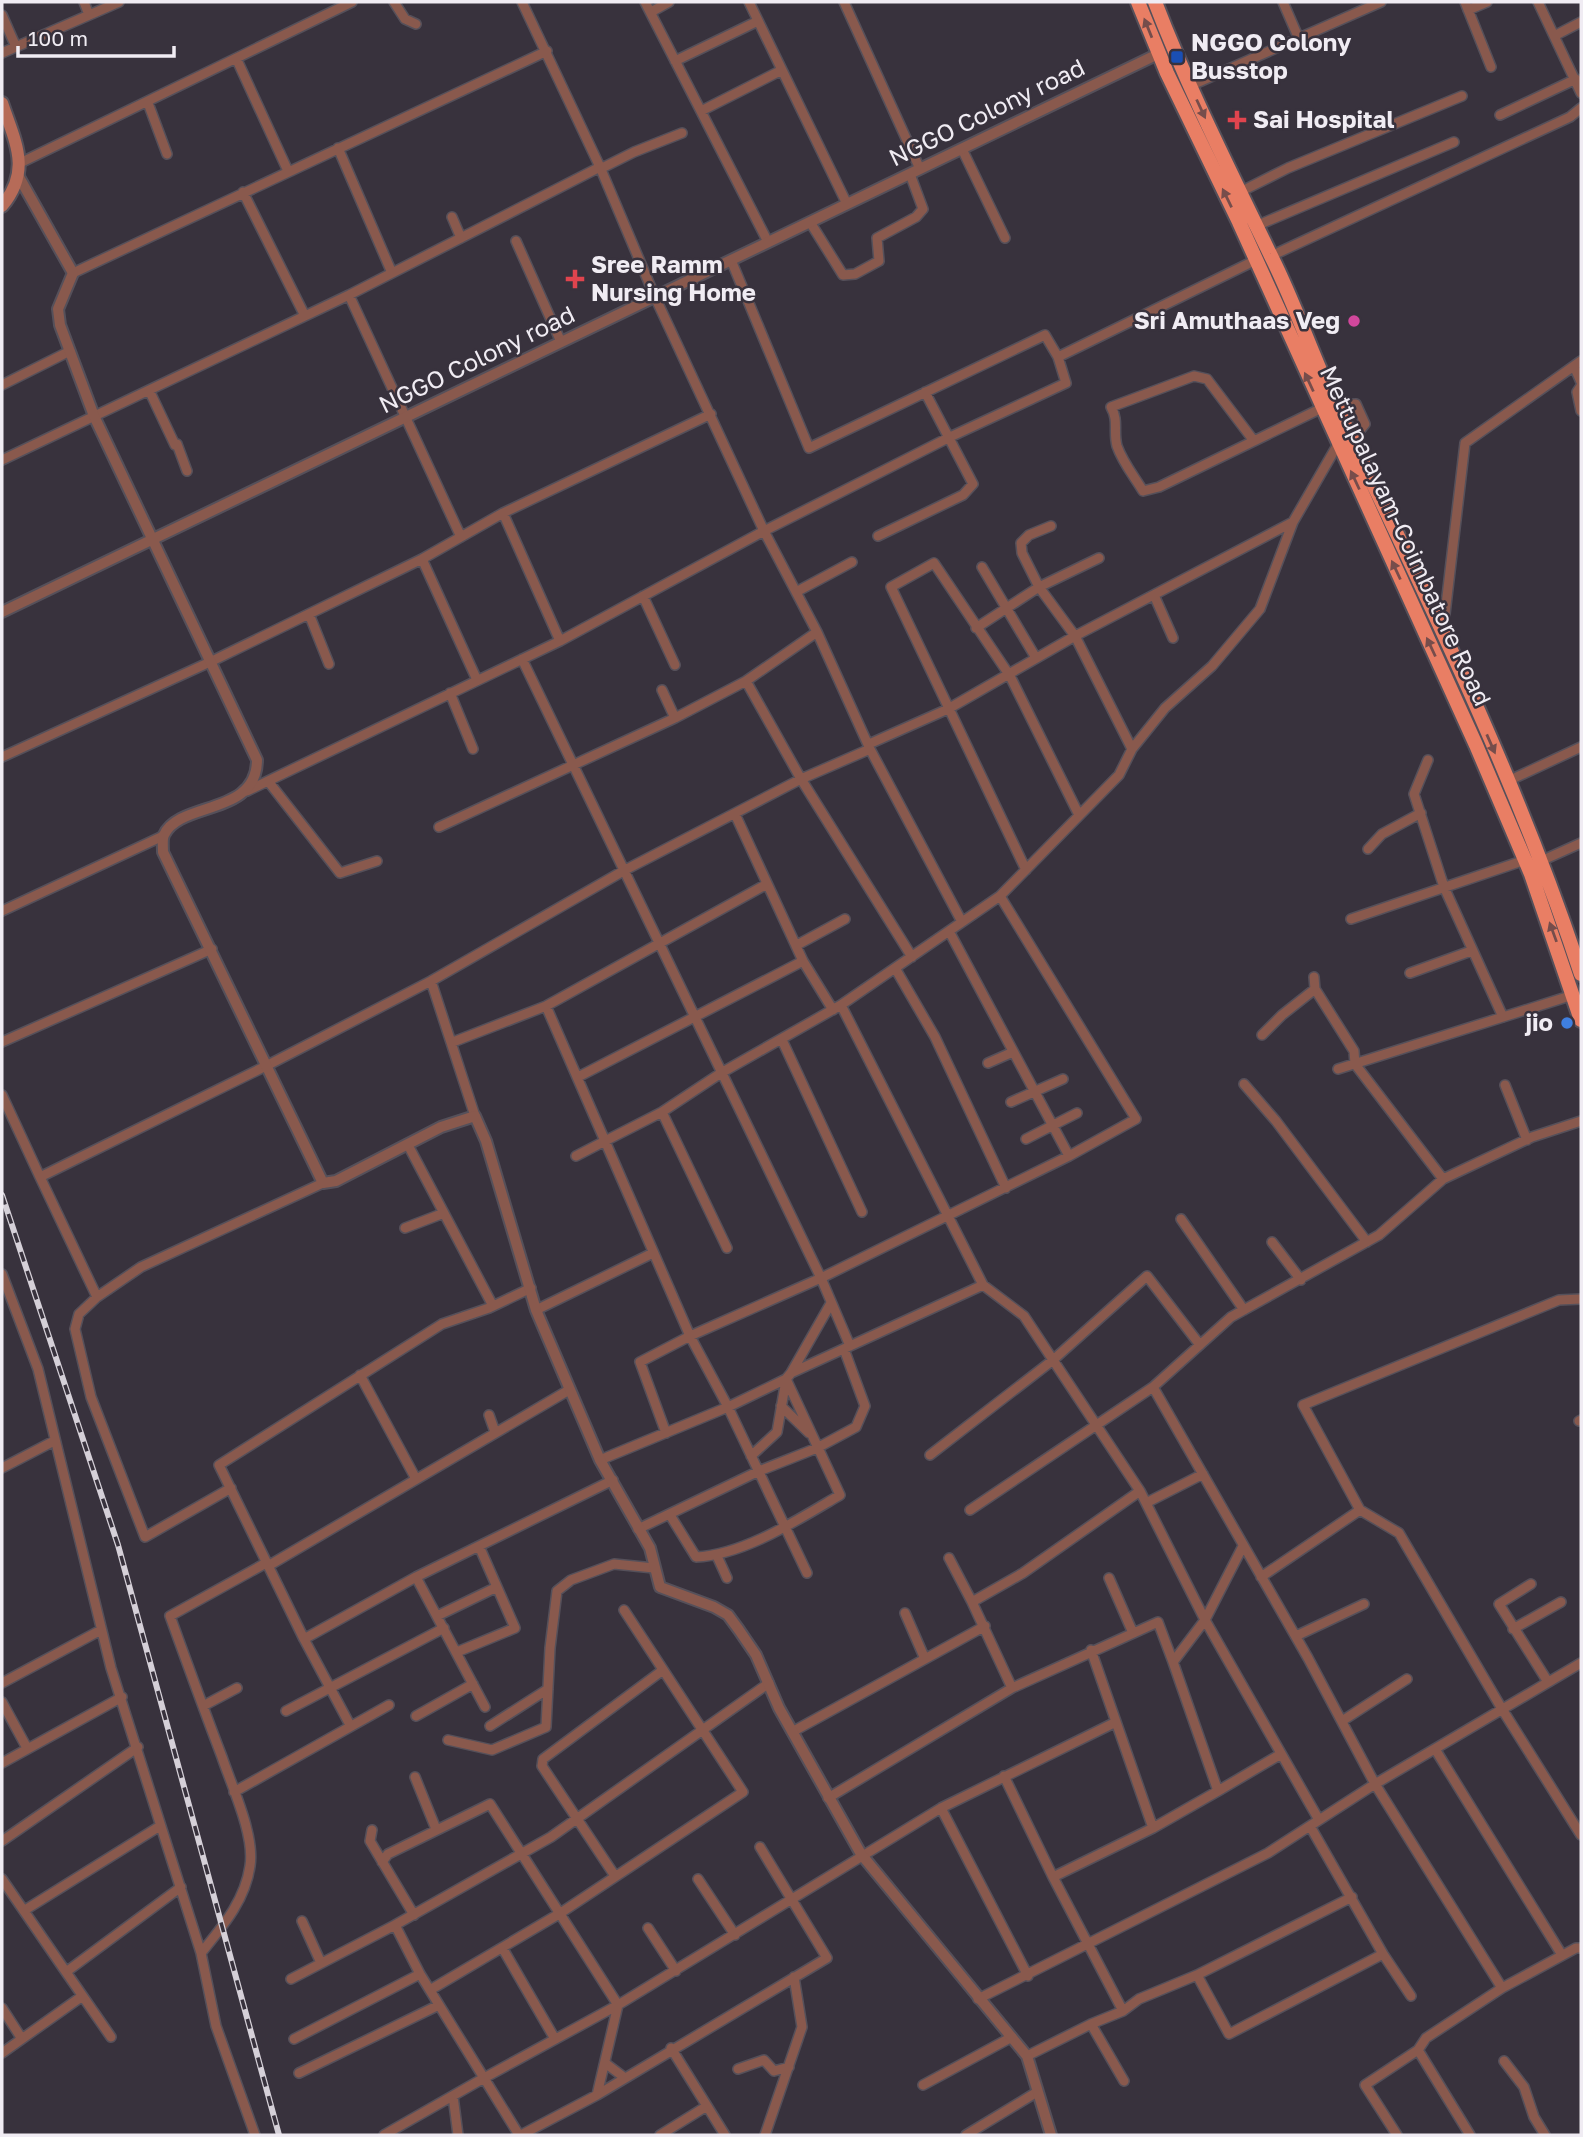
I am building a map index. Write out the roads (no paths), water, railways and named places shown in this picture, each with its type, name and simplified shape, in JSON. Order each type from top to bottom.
[{"type":"highway","name":"Mettupalayam-Coimbatore Road","points":[[1138,2],[1158,54],[1345,442],[1371,516],[1569,958],[1581,1020]]},
{"type":"highway","points":[[1155,2],[1172,47],[1271,256],[1329,407]]},
{"type":"highway","points":[[1158,54],[1172,47]]},
{"type":"highway","points":[[1345,442],[1384,507],[1508,781],[1541,861],[1569,958],[1581,974]]},
{"type":"main road","points":[[2,103],[20,163],[19,177],[2,206]]},
{"type":"street","points":[[84,2],[89,15]]},
{"type":"street","points":[[2,54],[120,2]]},
{"type":"street","points":[[20,163],[352,2]]},
{"type":"street","points":[[394,2],[405,19],[416,24]]},
{"type":"street","points":[[522,2],[600,168],[654,297],[764,531],[817,632],[869,746],[962,922]]},
{"type":"street","points":[[645,2],[768,242]]},
{"type":"street","points":[[651,12],[669,2]]},
{"type":"street","points":[[749,2],[847,204]]},
{"type":"street","points":[[810,222],[843,275],[855,274],[879,261],[877,238],[916,217],[923,209],[915,171],[845,2]]},
{"type":"street","points":[[1283,2],[1299,38]]},
{"type":"street","points":[[1190,86],[1381,2]]},
{"type":"street","points":[[1487,2],[1467,6],[1491,67]]},
{"type":"street","points":[[1500,115],[1579,86],[1538,2]]},
{"type":"street","points":[[2,15],[16,47]]},
{"type":"street","points":[[676,61],[758,20]]},
{"type":"street","points":[[1556,35],[1581,22]]},
{"type":"street","points":[[247,791],[257,775],[257,760],[94,416],[58,309],[73,273],[547,51]]},
{"type":"street","name":"NGGO Colony road","points":[[2,612],[1158,54]]},
{"type":"street","points":[[237,60],[288,171]]},
{"type":"street","points":[[701,111],[782,70]]},
{"type":"street","points":[[1240,192],[1288,168],[1462,96]]},
{"type":"street","points":[[148,103],[167,154]]},
{"type":"street","points":[[1271,256],[1570,117],[1581,108]]},
{"type":"street","points":[[2,460],[349,295],[600,168],[681,133]]},
{"type":"street","points":[[1256,226],[1454,142]]},
{"type":"street","points":[[338,148],[392,274]]},
{"type":"street","points":[[962,149],[1005,239]]},
{"type":"street","points":[[19,177],[73,273]]},
{"type":"street","points":[[243,192],[305,316]]},
{"type":"street","points":[[452,218],[461,238]]},
{"type":"street","points":[[516,241],[561,342]]},
{"type":"street","points":[[2,911],[163,836],[173,825],[522,659],[764,531],[950,437],[1066,383],[1058,357],[1045,335],[809,448],[730,260]]},
{"type":"street","points":[[1058,357],[1256,260]]},
{"type":"street","points":[[349,295],[461,537]]},
{"type":"street","points":[[2,385],[70,351]]},
{"type":"street","points":[[1443,636],[1465,443],[1578,363],[1581,384],[1577,392],[1581,411]]},
{"type":"street","points":[[576,1156],[662,1112],[722,1073],[837,1008],[1000,896],[1119,775],[1132,749],[1165,708],[1212,666],[1260,609],[1293,522],[1345,442],[1365,424],[1356,404],[1329,407],[1159,488],[1143,491],[1124,463],[1118,446],[1118,419],[1111,407],[1194,376],[1208,379],[1254,441]]},
{"type":"street","points":[[149,390],[175,445],[177,444],[187,471]]},
{"type":"street","points":[[878,536],[963,495],[973,484],[925,392]]},
{"type":"street","points":[[2,757],[210,662],[422,559],[503,513],[711,414]]},
{"type":"street","points":[[503,513],[560,640]]},
{"type":"street","points":[[40,1177],[431,981],[625,870],[801,779],[948,709],[1010,676],[1075,636],[1293,522]]},
{"type":"street","points":[[1051,526],[1028,535],[1021,543],[1022,552],[1039,587],[1075,636],[1132,749]]},
{"type":"street","points":[[976,628],[1039,587],[1099,558]]},
{"type":"street","points":[[422,559],[477,680]]},
{"type":"street","points":[[796,592],[852,562]]},
{"type":"street","points":[[1026,870],[891,587],[934,563],[1010,676],[1079,815]]},
{"type":"street","points":[[982,567],[1037,658]]},
{"type":"street","points":[[1154,595],[1173,638]]},
{"type":"street","points":[[643,596],[675,665]]},
{"type":"street","points":[[309,614],[329,664]]},
{"type":"street","points":[[439,828],[675,718],[746,681],[817,632]]},
{"type":"street","points":[[522,659],[821,1278],[847,1348],[864,1406],[856,1427],[817,1448],[759,1471],[638,1530]]},
{"type":"street","points":[[746,681],[801,779],[912,957]]},
{"type":"street","points":[[662,690],[675,718]]},
{"type":"street","points":[[450,693],[473,749]]},
{"type":"street","points":[[1508,781],[1581,747]]},
{"type":"street","points":[[1428,760],[1414,794],[1444,887],[1503,1017]]},
{"type":"street","points":[[268,781],[340,873],[377,861]]},
{"type":"street","points":[[1368,849],[1382,834],[1421,813]]},
{"type":"street","points":[[735,814],[803,961],[837,1008],[983,1284],[1024,1316],[1140,1491],[1205,1620],[1281,1754],[1352,1897],[1411,1996]]},
{"type":"street","points":[[163,836],[163,852],[323,1183]]},
{"type":"street","points":[[1541,861],[1581,843]]},
{"type":"street","points":[[1351,919],[1525,860]]},
{"type":"street","points":[[453,1042],[546,1006],[767,884]]},
{"type":"street","points":[[666,1433],[651,1399],[640,1362],[1006,1188],[1136,1119],[1000,896]]},
{"type":"street","points":[[797,945],[845,919]]},
{"type":"street","points":[[948,932],[1069,1156]]},
{"type":"street","points":[[2,1042],[212,949]]},
{"type":"street","points":[[1410,973],[1471,951]]},
{"type":"street","points":[[578,1077],[803,961]]},
{"type":"street","points":[[895,968],[935,1037],[1006,1188]]},
{"type":"street","points":[[1314,977],[1315,989],[1354,1051],[1355,1064],[1443,1179]]},
{"type":"street","points":[[431,981],[475,1116],[486,1141],[536,1310],[600,1460],[650,1548],[660,1587],[728,1615],[756,1655],[792,1732],[861,1854],[1027,2056],[1051,2135]]},
{"type":"street","points":[[1262,1035],[1315,989]]},
{"type":"street","points":[[1338,1069],[1503,1017],[1575,989]]},
{"type":"street","points":[[546,1006],[690,1336],[728,1407],[807,1573]]},
{"type":"street","points":[[782,1040],[862,1212]]},
{"type":"street","points":[[988,1063],[1013,1052]]},
{"type":"street","points":[[1011,1102],[1063,1079]]},
{"type":"street","points":[[1244,1084],[1276,1121],[1367,1242]]},
{"type":"street","points":[[1505,1085],[1527,1140]]},
{"type":"street","points":[[2,1095],[97,1297]]},
{"type":"street","points":[[662,1112],[727,1248]]},
{"type":"street","points":[[1026,1139],[1077,1113]]},
{"type":"street","points":[[231,1488],[145,1537],[91,1397],[75,1329],[79,1314],[97,1297],[141,1267],[323,1183],[336,1181],[441,1127],[475,1116]]},
{"type":"street","points":[[970,1510],[1153,1387],[1231,1317],[1367,1242],[1443,1179],[1527,1140],[1581,1121]]},
{"type":"street","points":[[408,1145],[493,1306]]},
{"type":"street","points":[[405,1228],[444,1213]]},
{"type":"street","points":[[1181,1219],[1244,1310]]},
{"type":"street","points":[[1272,1242],[1301,1280]]},
{"type":"street","points":[[536,1310],[653,1253]]},
{"type":"street","points":[[2,1275],[38,1369],[101,1630],[201,1953],[216,2026],[255,2135]]},
{"type":"street","points":[[930,1455],[1053,1360],[1147,1276],[1200,1345]]},
{"type":"street","points":[[600,1460],[728,1407],[983,1284]]},
{"type":"street","points":[[350,1725],[304,1639],[219,1465],[442,1324],[531,1289]]},
{"type":"street","points":[[1580,1829],[1502,1709],[1399,1533],[1360,1510],[1303,1405],[1559,1300],[1581,1299]]},
{"type":"street","points":[[751,1456],[777,1432],[789,1376],[831,1303]]},
{"type":"street","points":[[360,1374],[416,1479]]},
{"type":"street","points":[[670,1515],[696,1557],[717,1556],[786,1527],[840,1495],[817,1448],[789,1376]]},
{"type":"street","points":[[1153,1387],[1296,1636],[1375,1784],[1502,1988]]},
{"type":"street","points":[[201,1953],[232,1914],[251,1864],[250,1846],[234,1792],[170,1616],[267,1564],[569,1390]]},
{"type":"street","points":[[781,1406],[813,1437]]},
{"type":"street","points":[[489,1415],[495,1432]]},
{"type":"street","points":[[2,1468],[54,1441]]},
{"type":"street","points":[[1146,1503],[1203,1474]]},
{"type":"street","points":[[304,1639],[416,1577],[612,1480]]},
{"type":"street","points":[[972,1602],[1023,1573],[1140,1491]]},
{"type":"street","points":[[1262,1577],[1360,1510]]},
{"type":"street","points":[[457,1652],[515,1628],[479,1546]]},
{"type":"street","points":[[1173,1662],[1205,1620],[1243,1546]]},
{"type":"street","points":[[717,1556],[727,1578]]},
{"type":"street","points":[[948,1558],[985,1626],[1012,1688]]},
{"type":"street","points":[[448,1740],[492,1750],[546,1727],[555,1598],[561,1586],[614,1564],[654,1568]]},
{"type":"street","points":[[416,1577],[485,1707]]},
{"type":"street","points":[[1110,1578],[1133,1633]]},
{"type":"street","points":[[1531,1584],[1499,1604],[1548,1682]]},
{"type":"street","points":[[437,1616],[497,1587]]},
{"type":"street","points":[[1513,1629],[1561,1602]]},
{"type":"street","points":[[1296,1636],[1364,1604]]},
{"type":"street","points":[[430,1990],[559,1914],[743,1792],[624,1610]]},
{"type":"street","points":[[905,1613],[925,1659]]},
{"type":"street","points":[[828,1798],[1012,1688],[1158,1622],[1218,1791]]},
{"type":"street","points":[[792,1732],[985,1626]]},
{"type":"street","points":[[286,1712],[444,1628]]},
{"type":"street","points":[[2,1682],[101,1630]]},
{"type":"street","points":[[1091,1650],[1153,1828]]},
{"type":"street","points":[[978,1999],[1268,1853],[1375,1784],[1581,1663]]},
{"type":"street","points":[[615,1876],[542,1766],[543,1759],[663,1670]]},
{"type":"street","points":[[1342,1721],[1407,1679]]},
{"type":"street","points":[[291,1979],[396,1925],[521,1855],[577,1819],[769,1683]]},
{"type":"street","points":[[416,1717],[473,1685]]},
{"type":"street","points":[[203,1706],[237,1688]]},
{"type":"street","points":[[490,1726],[548,1689]]},
{"type":"street","points":[[2,1763],[122,1697]]},
{"type":"street","points":[[2,1702],[27,1748]]},
{"type":"street","points":[[234,1792],[389,1705]]},
{"type":"street","points":[[384,2135],[676,1971],[861,1854],[941,1808],[1116,1722]]},
{"type":"street","points":[[2,1841],[138,1747]]},
{"type":"street","points":[[1435,1749],[1562,1955]]},
{"type":"street","points":[[1054,1877],[1153,1828],[1281,1754]]},
{"type":"street","points":[[1004,1776],[1087,1944],[1124,2011]]},
{"type":"street","points":[[415,1777],[436,1829]]},
{"type":"street","points":[[382,1862],[388,1854],[490,1804],[618,2005],[597,2095]]},
{"type":"street","points":[[941,1808],[1028,1976]]},
{"type":"street","points":[[25,1910],[160,1826]]},
{"type":"street","points":[[372,1830],[370,1841],[414,1914]]},
{"type":"street","points":[[396,1925],[420,1974],[520,2135],[597,2095],[671,2048],[827,1958],[760,1847]]},
{"type":"street","points":[[2,1879],[111,2037]]},
{"type":"street","points":[[698,1879],[735,1935]]},
{"type":"street","points":[[66,1972],[181,1887]]},
{"type":"street","points":[[1027,2056],[1124,2011],[1139,1999],[1197,1975],[1352,1897]]},
{"type":"street","points":[[302,1921],[321,1963]]},
{"type":"street","points":[[648,1928],[676,1971]]},
{"type":"street","points":[[1396,2135],[1364,2085],[1418,2050],[1426,2038],[1502,1988],[1562,1955],[1581,1948]]},
{"type":"street","points":[[503,1949],[555,2039]]},
{"type":"street","points":[[1197,1975],[1229,2034],[1384,1954]]},
{"type":"street","points":[[293,2039],[420,1974]]},
{"type":"street","points":[[765,2135],[802,2027],[794,1977]]},
{"type":"street","points":[[2,2053],[81,1997]]},
{"type":"street","points":[[299,2073],[439,2005]]},
{"type":"street","points":[[2,2008],[22,2039]]},
{"type":"street","points":[[1091,2024],[1124,2081]]},
{"type":"street","points":[[923,2085],[1012,2037]]},
{"type":"street","points":[[671,2048],[725,2135]]},
{"type":"street","points":[[1418,2050],[1470,2135]]},
{"type":"street","points":[[738,2069],[764,2060],[774,2071],[789,2067]]},
{"type":"street","points":[[1504,2061],[1524,2087],[1534,2117],[1545,2135]]},
{"type":"street","points":[[605,2063],[625,2078]]},
{"type":"street","points":[[966,2135],[1037,2092]]},
{"type":"street","points":[[453,2096],[458,2135]]},
{"type":"street","points":[[660,2135],[707,2106]]},
{"type":"railway","points":[[2,1195],[118,1545],[279,2135]]},
{"type":"place","name":"NGGO Colony Busstop","points":[[1177,57]]},
{"type":"place","name":"Sai Hospital","points":[[1237,120]]},
{"type":"place","name":"Sree Ramm Nursing Home","points":[[575,279]]},
{"type":"place","name":"Sri Amuthaas Veg","points":[[1354,321]]},
{"type":"place","name":"jio","points":[[1567,1023]]}]
